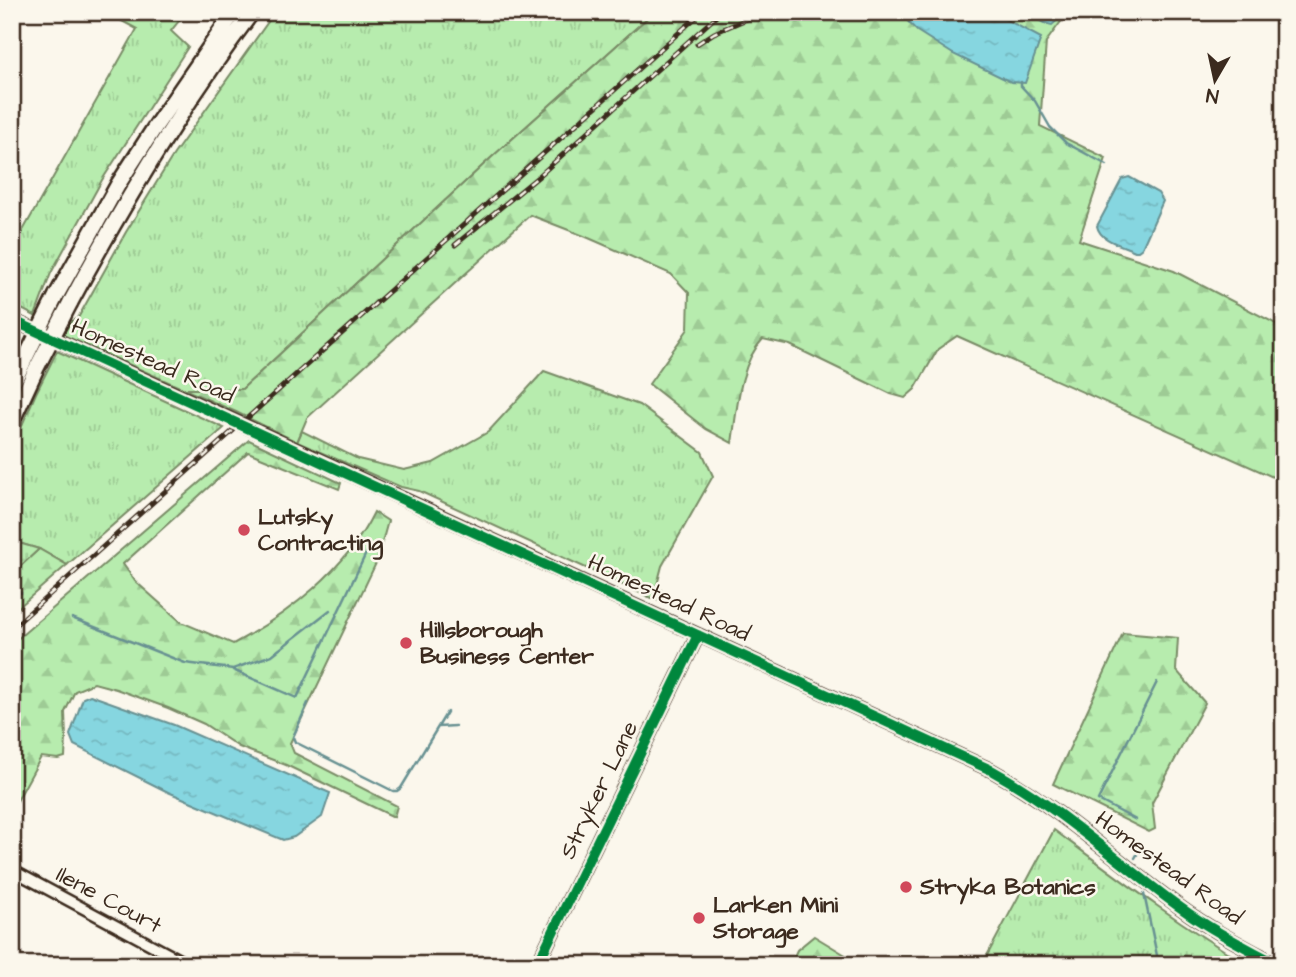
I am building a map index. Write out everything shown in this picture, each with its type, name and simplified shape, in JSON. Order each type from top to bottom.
[{"type":"highway","points":[[12,421],[30,366],[120,183],[234,12]]},
{"type":"highway","points":[[63,300],[108,233],[169,132],[252,12]]},
{"type":"highway","points":[[12,385],[30,366]]},
{"type":"street","name":"Homestead Road","points":[[12,320],[1008,779],[1066,817],[1181,909],[1209,928],[1278,965]]},
{"type":"street","name":"Stryker Lane","points":[[537,965],[698,635]]},
{"type":"street","name":"Ilene Court","points":[[12,870],[188,965]]},
{"type":"green space","points":[[105,12],[186,12],[171,31],[188,47],[102,180],[51,273],[35,316],[12,304],[12,250],[137,29]]},
{"type":"green space","points":[[275,12],[654,12],[492,157],[242,389],[184,389],[63,335],[70,322],[78,318],[174,154]]},
{"type":"green space","points":[[654,12],[1068,12],[1046,42],[1040,126],[1106,158],[1079,240],[1174,271],[1284,328],[1284,482],[957,336],[938,349],[915,389],[905,398],[891,394],[790,345],[763,339],[755,349],[744,374],[732,443],[706,429],[649,384],[688,329],[689,293],[671,274],[530,215],[307,418],[297,442],[184,389],[242,389],[492,157]]},
{"type":"green space","points":[[57,351],[224,428],[67,565],[39,549],[12,541],[12,448]]},
{"type":"green space","points":[[544,371],[639,405],[702,452],[713,476],[662,566],[657,585],[672,604],[649,597],[419,491],[401,487],[297,442],[302,431],[358,459],[404,470],[433,463],[488,432]]},
{"type":"green space","points":[[249,440],[341,483],[339,489],[248,452],[123,564],[135,581],[181,622],[233,644],[274,619],[314,588],[348,553],[374,512],[388,521],[377,561],[290,743],[294,753],[397,806],[394,817],[286,765],[239,747],[204,724],[168,708],[94,683],[75,691],[65,712],[65,757],[41,757],[12,810],[12,653],[15,641]]},
{"type":"green space","points":[[12,541],[39,549],[12,574]]},
{"type":"green space","points":[[39,549],[67,565],[12,613],[12,574]]},
{"type":"green space","points":[[1123,633],[1178,638],[1176,670],[1205,703],[1152,803],[1155,829],[1149,832],[1053,784]]},
{"type":"green space","points":[[1054,830],[1173,917],[1248,965],[982,965]]},
{"type":"green space","points":[[814,936],[847,956],[855,965],[790,965],[797,950]]},
{"type":"water","points":[[899,12],[992,12],[1041,38],[1025,83],[1011,82],[953,54],[917,31]]},
{"type":"water","points":[[1024,12],[1063,12],[1052,25]]},
{"type":"water","points":[[1129,177],[1158,193],[1163,201],[1142,248],[1138,251],[1107,239],[1097,226],[1122,179]]},
{"type":"water","points":[[90,695],[174,725],[330,793],[322,817],[294,837],[283,840],[168,792],[74,745],[70,735],[83,698]]},
{"type":"waterway","points":[[1021,82],[1021,86],[1035,101],[1050,127],[1066,143],[1107,165]]},
{"type":"waterway","points":[[233,670],[297,698],[370,545]]},
{"type":"waterway","points":[[12,589],[21,593]]},
{"type":"waterway","points":[[72,618],[185,663],[233,669],[272,655],[330,610]]},
{"type":"waterway","points":[[1136,820],[1098,800],[1157,682]]},
{"type":"waterway","points":[[308,703],[293,737],[295,742],[393,791],[401,788],[447,712]]},
{"type":"waterway","points":[[438,727],[455,726]]},
{"type":"waterway","points":[[1135,858],[1139,851]]},
{"type":"waterway","points":[[1144,894],[1159,965]]},
{"type":"railway","points":[[12,628],[702,12]]},
{"type":"railway","points":[[455,245],[539,176],[721,12]]},
{"type":"railway","points":[[697,44],[714,33],[763,12]]},
{"type":"cycle path","points":[[12,320],[991,770],[1042,802],[1192,916],[1278,965]]},
{"type":"cycle path","points":[[537,965],[698,635]]},
{"type":"place","name":"Lutsky Contracting","points":[[244,530]]},
{"type":"place","name":"Hillsborough Business Center","points":[[406,643]]},
{"type":"place","name":"Stryka Botanics","points":[[906,887]]},
{"type":"place","name":"Larken Mini Storage","points":[[699,918]]}]
